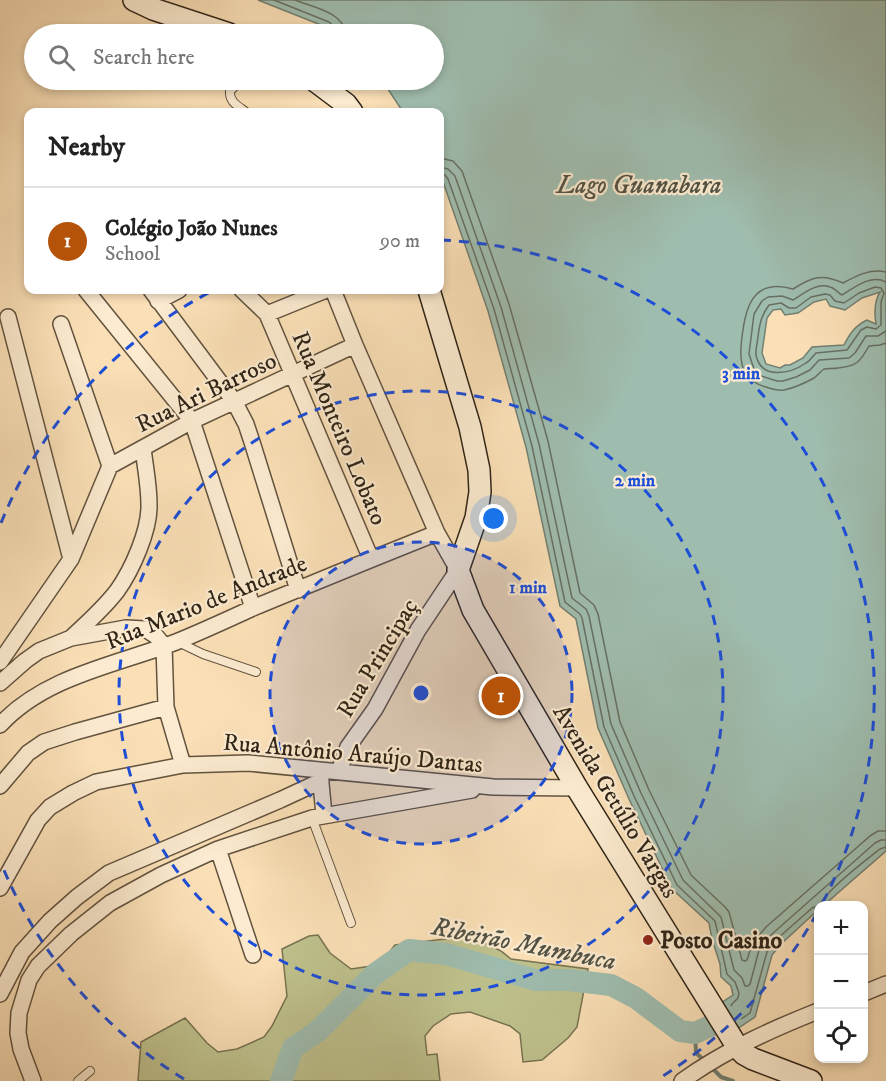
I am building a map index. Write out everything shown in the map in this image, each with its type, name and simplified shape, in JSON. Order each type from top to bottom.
[{"type":"main road","points":[[134,0],[153,9],[199,24]]},
{"type":"main road","points":[[327,90],[348,108]]},
{"type":"main road","name":"Avenida Getúlio Vargas","points":[[430,294],[465,407],[477,459],[480,482],[471,562],[473,610]]},
{"type":"main road","name":"Avenida Getúlio Vargas","points":[[476,518],[458,570],[473,610],[577,788],[734,1041]]},
{"type":"main road","points":[[734,1041],[744,1054],[753,1059],[811,1081]]},
{"type":"street","points":[[89,294],[192,421],[253,608]]},
{"type":"street","name":"Rua Monteiro Lobato","points":[[246,294],[267,314],[370,559]]},
{"type":"street","points":[[267,314],[315,294]]},
{"type":"street","points":[[335,294],[437,533],[458,570]]},
{"type":"street","points":[[154,295],[234,401],[246,424],[298,590]]},
{"type":"street","points":[[8,317],[71,559]]},
{"type":"street","points":[[0,662],[71,559],[110,466],[61,324]]},
{"type":"street","name":"Rua Ari Barroso","points":[[110,466],[192,421],[355,345]]},
{"type":"street","points":[[71,638],[117,590],[143,538],[149,505],[143,448]]},
{"type":"street","name":"Rua Mario de Andrade","points":[[0,725],[39,694],[67,680],[170,644],[437,533]]},
{"type":"street","name":"Rua Principaç","points":[[339,771],[348,747],[375,709],[418,630],[458,570]]},
{"type":"street","points":[[0,683],[39,651],[71,638],[126,628],[145,629],[170,644],[166,707],[183,765]]},
{"type":"street","points":[[0,786],[28,753],[44,742],[166,707]]},
{"type":"street","name":"Rua Antônio Araújo Dantas","points":[[0,888],[38,820],[50,807],[96,782],[183,765],[248,763],[321,776],[339,771],[493,787],[577,788]]},
{"type":"street","points":[[318,816],[321,776]]},
{"type":"street","points":[[0,994],[22,952],[50,921],[109,873],[280,800],[321,776]]},
{"type":"street","points":[[33,1081],[21,1050],[18,1034],[19,1013],[29,980],[38,966],[71,934],[110,903],[161,875],[218,849],[318,816],[493,787]]},
{"type":"street","points":[[218,849],[253,955]]},
{"type":"street","points":[[868,991],[886,984]]},
{"type":"street","points":[[683,1080],[717,1058],[734,1041],[814,1013]]},
{"type":"lane","points":[[231,90],[231,100],[241,108]]},
{"type":"lane","points":[[170,644],[256,672]]},
{"type":"lane","points":[[318,816],[351,923]]},
{"type":"lane","points":[[78,1081],[90,1071]]},
{"type":"green space","points":[[318,935],[330,953],[351,969],[379,965],[395,945],[470,936],[501,951],[511,959],[588,969],[577,1027],[568,1038],[542,1060],[523,1062],[520,1034],[510,1026],[470,1012],[451,1014],[433,1026],[425,1036],[427,1055],[437,1054],[440,1081],[138,1081],[141,1042],[185,1018],[218,1052],[237,1049],[264,1037],[287,996],[282,949],[309,936]]},
{"type":"water","name":"Lago Guanabara","points":[[258,0],[886,0],[886,851],[829,901],[814,901],[814,914],[772,955],[755,1017],[737,1029],[721,1003],[733,995],[731,986],[721,977],[720,964],[709,923],[672,889],[598,728],[576,619],[560,606],[526,447],[488,311],[444,184],[444,108],[400,108],[389,90],[444,90],[444,24],[318,24]],"holes":[[[880,292],[875,307],[876,324],[867,320],[863,322],[853,330],[844,345],[812,347],[803,358],[780,368],[766,364],[762,353],[767,318],[773,310],[781,309],[785,315],[798,313],[814,302],[826,299],[830,306],[845,310],[862,298]]]},
{"type":"waterway","name":"Ribeirão Mumbuca","points":[[281,1081],[293,1048],[318,1031],[375,974],[409,950],[446,954],[535,980],[569,980],[611,985],[636,998],[680,1031],[695,1033],[730,1017]]},
{"type":"waterway","name":"Ribeirão Mumbuca","points":[[695,1033],[696,1053],[706,1062]]},
{"type":"waterway","name":"Ribeirão Mumbuca","points":[[711,1067],[721,1077],[733,1081]]},
{"type":"place","name":"Colégio João Nunes","points":[[501,696]]},
{"type":"place","name":"Posto Casino","points":[[648,940]]}]
